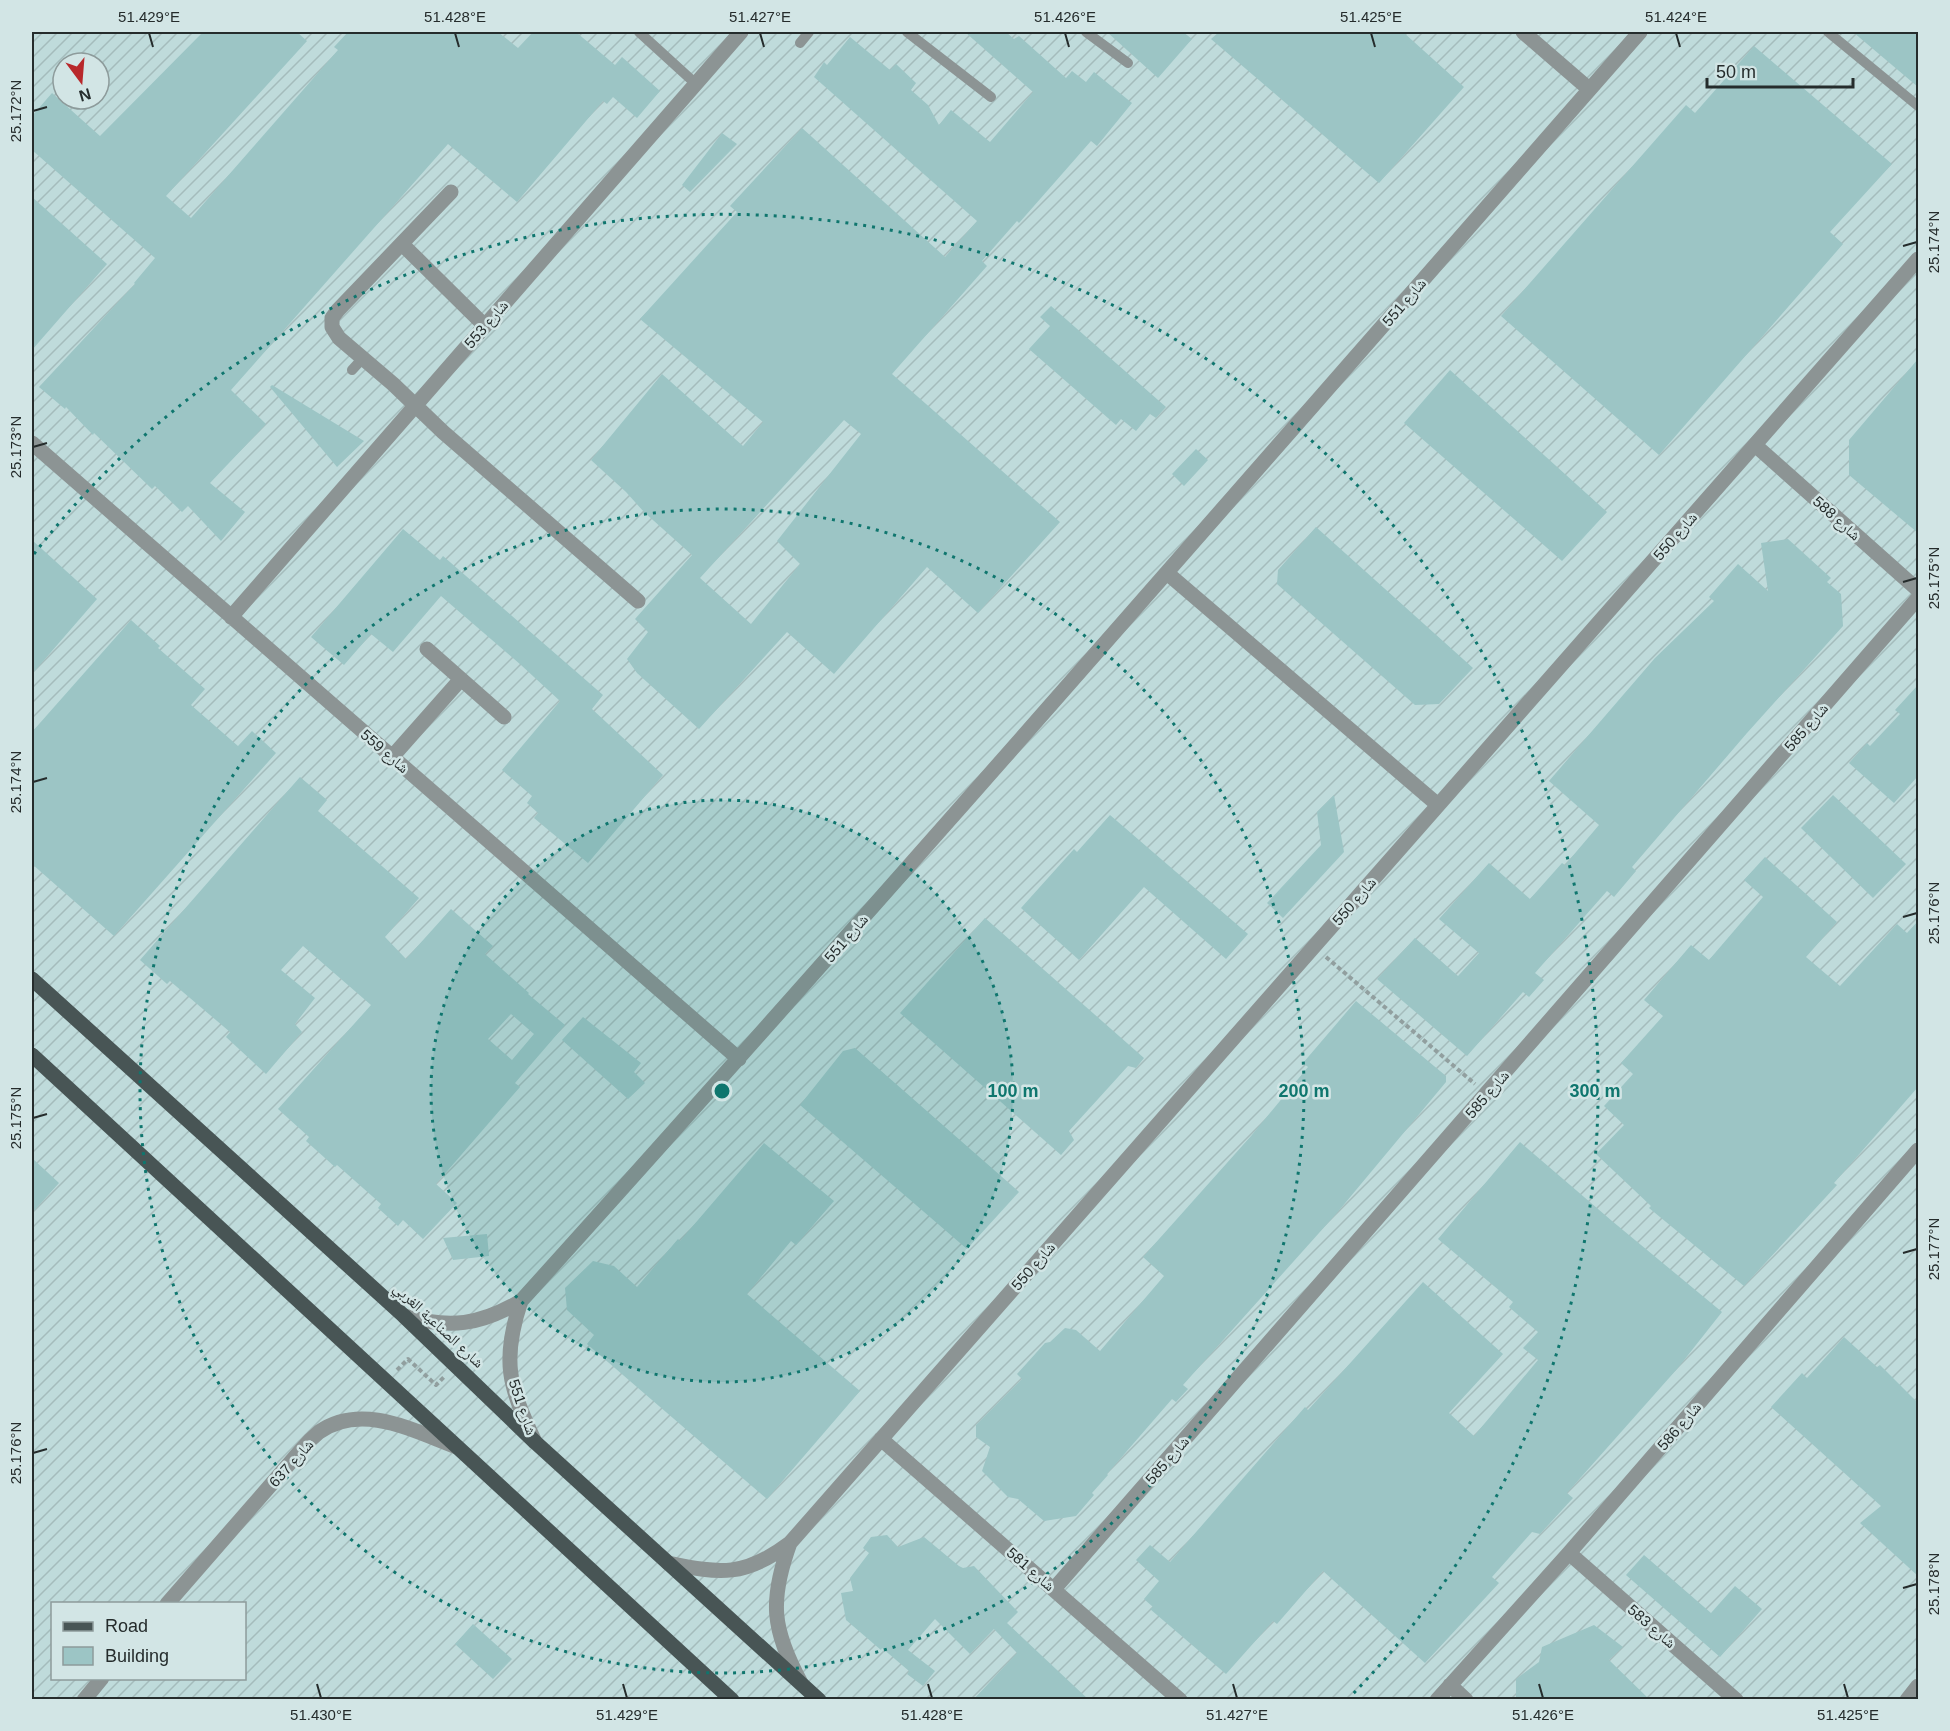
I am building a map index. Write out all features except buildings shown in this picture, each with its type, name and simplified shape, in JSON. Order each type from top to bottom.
[{"type":"main road","name":"شارع الصناعية الغربي","points":[[32,979],[404,1316],[535,1442],[819,1700]]},
{"type":"main road","points":[[32,1055],[732,1700]]},
{"type":"street","name":"شارع 553","points":[[231,617],[741,32]]},
{"type":"street","points":[[1523,32],[1589,89]]},
{"type":"street","name":"شارع 551","points":[[404,1316],[436,1323],[477,1322],[500,1314],[521,1301],[739,1059],[1640,32]]},
{"type":"street","points":[[451,192],[332,318],[332,327],[357,364],[416,405],[638,601]]},
{"type":"street","points":[[402,244],[485,326]]},
{"type":"street","name":"شارع 550","points":[[668,1563],[720,1572],[746,1568],[769,1558],[790,1543],[1918,259]]},
{"type":"street","name":"شارع 559","points":[[32,443],[739,1059]]},
{"type":"street","name":"شارع 588","points":[[1755,445],[1918,590]]},
{"type":"street","points":[[1167,573],[1438,805]]},
{"type":"street","name":"شارع 585","points":[[1054,1589],[1918,598]]},
{"type":"street","points":[[428,648],[504,717]]},
{"type":"street","points":[[392,757],[461,679]]},
{"type":"street","name":"شارع 586","points":[[1437,1700],[1569,1553],[1918,1150]]},
{"type":"street","name":"شارع 551","points":[[521,1301],[512,1329],[509,1359],[513,1388],[535,1442]]},
{"type":"street","name":"شارع 637","points":[[169,1602],[319,1432],[340,1422],[364,1418],[388,1422],[458,1447]]},
{"type":"street","name":"شارع 581","points":[[881,1439],[1180,1700]]},
{"type":"street","name":"شارع 550","points":[[790,1543],[780,1570],[775,1599],[777,1627],[786,1654],[801,1683]]},
{"type":"street","name":"شارع 583","points":[[1569,1553],[1736,1700]]},
{"type":"street","points":[[84,1700],[100,1680]]},
{"type":"street","points":[[1450,1685],[1466,1700]]},
{"type":"street","points":[[1907,1700],[1918,1686]]},
{"type":"lane","points":[[639,32],[696,84]]},
{"type":"lane","points":[[800,43],[809,32]]},
{"type":"lane","points":[[907,32],[991,97]]},
{"type":"lane","points":[[1086,32],[1128,63]]},
{"type":"lane","points":[[1828,32],[1918,106]]},
{"type":"path","points":[[1314,946],[1487,1095]]},
{"type":"path","points":[[386,1382],[408,1359],[436,1385],[456,1365]]},
{"type":"shaded area","points":[[32,32],[1918,32],[1918,1699],[32,1699]]}]
